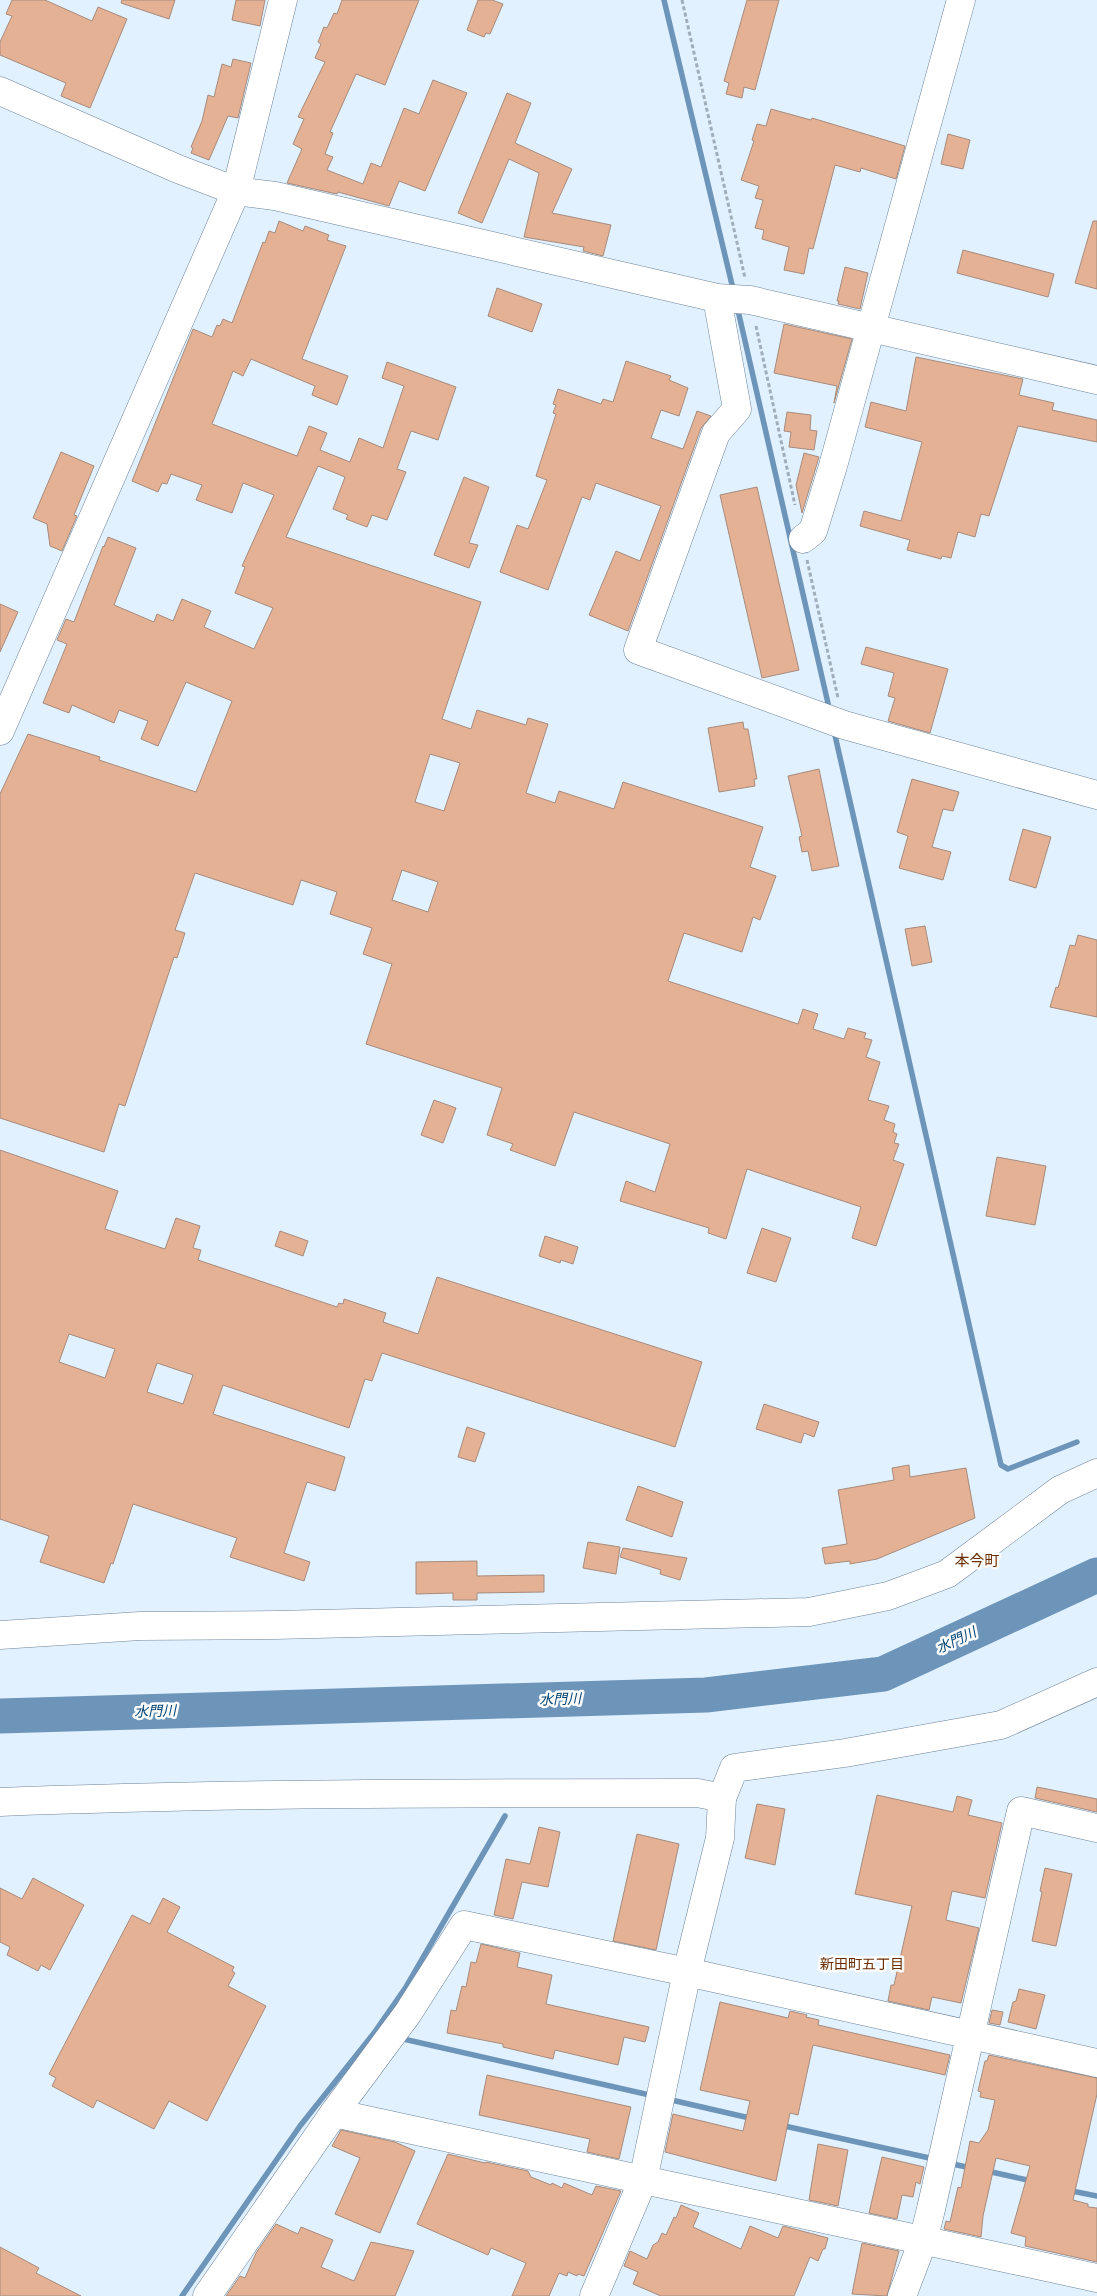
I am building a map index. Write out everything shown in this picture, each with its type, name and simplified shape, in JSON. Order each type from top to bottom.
[{"type":"street","points":[[0,731],[236,191],[283,0]]},
{"type":"street","points":[[803,539],[813,530],[872,328],[961,0]]},
{"type":"street","points":[[0,91],[178,169],[236,191],[275,196],[717,298],[750,300],[1097,380]]},
{"type":"street","points":[[717,298],[737,409],[716,433],[638,650],[844,725],[1097,795]]},
{"type":"street","points":[[0,1635],[140,1626],[275,1626],[809,1612],[888,1596],[947,1574],[1060,1490],[1097,1474]]},
{"type":"street","points":[[594,2296],[642,2180],[687,1972],[720,1838],[722,1798],[734,1768],[845,1753],[1001,1725],[1097,1682]]},
{"type":"street","points":[[0,1802],[170,1795],[698,1792],[722,1798]]},
{"type":"street","points":[[902,2296],[923,2241],[1021,1811],[1097,1828]]},
{"type":"street","points":[[207,2296],[334,2113],[408,2013],[464,1925],[687,1972],[1097,2063]]},
{"type":"street","points":[[334,2113],[1097,2278]]},
{"type":"path","points":[[682,0],[844,725]]},
{"type":"building","points":[[12,0],[45,0],[92,21],[98,7],[127,19],[90,108],[61,96],[66,83],[0,55],[0,42],[12,16],[6,14]]},
{"type":"building","points":[[122,0],[175,0],[169,19],[121,3]]},
{"type":"building","points":[[236,0],[265,0],[260,26],[232,20]]},
{"type":"building","points":[[342,0],[419,0],[385,85],[356,74],[330,132],[333,133],[325,154],[333,157],[327,170],[363,184],[371,163],[381,167],[404,108],[419,114],[433,80],[467,93],[425,191],[399,181],[389,206],[338,192],[337,194],[287,183],[302,149],[293,144],[304,119],[298,117],[325,62],[315,58],[321,44],[318,42],[324,27],[327,28],[334,13],[337,14]]},
{"type":"building","points":[[478,0],[492,0],[503,4],[490,34],[486,33],[484,37],[467,30]]},
{"type":"building","points":[[747,0],[779,0],[755,90],[744,87],[742,98],[726,94],[729,83],[724,81]]},
{"type":"building","points":[[233,59],[251,63],[238,118],[228,116],[209,160],[191,153],[193,148],[191,147],[202,121],[208,95],[214,97],[222,64],[231,67]]},
{"type":"building","points":[[507,93],[531,103],[515,143],[572,169],[552,213],[611,225],[603,256],[583,251],[584,247],[524,237],[539,173],[509,159],[482,223],[458,213]]},
{"type":"building","points":[[771,109],[811,120],[812,118],[905,146],[896,179],[861,168],[860,172],[835,165],[813,249],[809,248],[804,274],[784,270],[789,247],[762,239],[764,230],[755,228],[763,200],[755,198],[759,186],[741,180],[754,141],[752,140],[757,124],[766,126]]},
{"type":"building","points":[[948,134],[970,140],[963,169],[941,164]]},
{"type":"building","points":[[279,221],[303,231],[305,226],[329,235],[327,240],[346,246],[302,359],[348,376],[337,405],[312,395],[315,386],[251,359],[243,376],[233,371],[212,424],[297,456],[309,426],[327,433],[320,450],[350,462],[359,438],[383,448],[404,386],[382,378],[387,362],[456,387],[438,440],[411,431],[397,469],[406,472],[387,520],[372,515],[367,527],[346,519],[348,515],[333,509],[345,477],[318,466],[286,537],[481,602],[442,719],[471,729],[477,710],[526,725],[528,718],[548,724],[526,793],[555,803],[559,791],[614,809],[623,782],[763,827],[750,867],[776,876],[760,920],[753,917],[742,952],[684,933],[668,981],[798,1024],[803,1009],[818,1014],[813,1029],[844,1039],[848,1028],[866,1033],[864,1038],[872,1040],[866,1057],[880,1062],[868,1100],[889,1106],[884,1120],[895,1124],[893,1132],[897,1134],[894,1143],[899,1144],[893,1160],[904,1164],[876,1246],[852,1238],[861,1207],[747,1169],[726,1239],[708,1233],[709,1228],[620,1201],[626,1181],[655,1192],[670,1144],[574,1112],[555,1166],[510,1150],[513,1144],[487,1135],[502,1088],[366,1044],[392,964],[363,954],[372,928],[330,914],[337,892],[301,880],[293,905],[195,873],[175,930],[185,933],[177,958],[174,957],[125,1106],[119,1104],[104,1152],[0,1118],[0,794],[28,734],[100,757],[99,760],[196,792],[232,701],[186,682],[158,746],[141,739],[148,721],[119,710],[114,723],[72,705],[69,713],[43,703],[67,644],[57,640],[66,619],[74,622],[103,546],[108,537],[136,548],[114,605],[154,622],[157,614],[173,621],[182,599],[211,611],[204,627],[254,649],[273,608],[235,593],[245,567],[242,566],[274,495],[243,483],[232,513],[196,500],[202,485],[171,474],[167,484],[162,483],[158,492],[132,481],[193,329],[212,337],[217,325],[220,326],[223,319],[232,323],[263,242],[265,243],[269,231],[275,233]],"holes":[[[430,754],[460,763],[444,811],[415,802]],[[402,870],[438,882],[428,912],[392,900]]]},
{"type":"building","points":[[1093,221],[1097,221],[1097,289],[1075,283]]},
{"type":"building","points":[[963,250],[1054,274],[1048,297],[957,273]]},
{"type":"building","points":[[845,267],[868,273],[860,309],[838,304],[839,301],[837,301]]},
{"type":"building","points":[[497,288],[542,304],[532,332],[488,316]]},
{"type":"building","points":[[784,324],[852,339],[834,403],[837,386],[774,373]]},
{"type":"building","points":[[916,357],[1023,379],[1019,395],[1054,403],[1052,410],[1097,420],[1097,442],[1018,426],[989,516],[981,514],[975,537],[958,532],[951,558],[942,556],[941,559],[907,550],[910,540],[860,526],[864,511],[901,521],[922,442],[865,427],[871,402],[906,411]]},
{"type":"building","points":[[626,361],[671,376],[669,380],[688,388],[679,416],[661,410],[651,438],[683,449],[697,411],[711,416],[701,428],[628,631],[589,615],[616,551],[640,561],[661,506],[596,483],[590,500],[582,497],[548,590],[500,572],[517,525],[528,529],[547,480],[536,476],[556,414],[553,413],[556,405],[553,404],[558,389],[601,404],[603,399],[613,402]]},
{"type":"building","points":[[787,412],[811,415],[810,430],[817,431],[814,450],[789,447],[791,432],[784,431]]},
{"type":"building","points":[[61,452],[94,466],[74,515],[77,516],[62,551],[50,546],[47,524],[33,518]]},
{"type":"building","points":[[804,453],[819,457],[802,513],[796,485]]},
{"type":"building","points":[[464,477],[489,487],[469,543],[478,545],[469,568],[434,555]]},
{"type":"building","points":[[757,487],[799,670],[762,678],[720,495]]},
{"type":"building","points":[[0,604],[18,612],[0,652]]},
{"type":"building","points":[[866,647],[948,669],[930,733],[888,721],[895,698],[888,696],[894,673],[861,664]]},
{"type":"building","points":[[743,722],[744,729],[748,729],[757,779],[754,779],[755,786],[719,792],[708,728]]},
{"type":"building","points":[[819,769],[839,866],[812,871],[808,851],[802,852],[799,837],[802,836],[788,776]]},
{"type":"building","points":[[912,779],[959,792],[953,811],[943,809],[932,847],[951,852],[943,880],[899,868],[908,836],[897,832]]},
{"type":"building","points":[[1023,829],[1051,837],[1036,888],[1009,880]]},
{"type":"building","points":[[925,926],[932,962],[912,966],[905,929]]},
{"type":"building","points":[[1078,935],[1097,940],[1097,1017],[1050,1007],[1056,987],[1058,988],[1070,945],[1075,946]]},
{"type":"building","points":[[434,1100],[456,1108],[443,1143],[421,1135]]},
{"type":"building","points":[[0,1150],[118,1191],[105,1229],[165,1249],[176,1218],[200,1226],[193,1248],[201,1250],[198,1260],[337,1307],[339,1303],[343,1304],[344,1299],[386,1313],[383,1322],[418,1334],[437,1277],[702,1362],[675,1447],[382,1353],[372,1381],[365,1379],[349,1428],[223,1385],[213,1414],[345,1457],[335,1491],[307,1482],[284,1553],[310,1562],[304,1581],[230,1557],[237,1538],[133,1504],[113,1564],[111,1563],[104,1583],[40,1562],[49,1536],[0,1519]],"holes":[[[69,1334],[115,1349],[105,1378],[59,1362]],[[157,1363],[193,1375],[183,1404],[147,1392]]]},
{"type":"building","points":[[997,1157],[1046,1166],[1035,1225],[986,1216]]},
{"type":"building","points":[[762,1228],[791,1238],[776,1282],[747,1273]]},
{"type":"building","points":[[280,1231],[308,1241],[303,1256],[275,1246]]},
{"type":"building","points":[[545,1236],[578,1247],[573,1264],[561,1260],[560,1263],[539,1256]]},
{"type":"building","points":[[764,1404],[819,1422],[814,1437],[804,1433],[801,1443],[756,1429]]},
{"type":"building","points":[[467,1427],[485,1433],[475,1462],[458,1457]]},
{"type":"building","points":[[909,1465],[910,1477],[966,1468],[975,1518],[877,1559],[850,1564],[850,1561],[825,1564],[822,1548],[847,1544],[838,1490],[894,1480],[892,1468]]},
{"type":"building","points":[[638,1486],[683,1502],[672,1537],[626,1520]]},
{"type":"building","points":[[588,1542],[620,1547],[616,1574],[583,1568]]},
{"type":"building","points":[[623,1548],[687,1558],[680,1580],[660,1574],[661,1570],[620,1557]]},
{"type":"building","points":[[477,1561],[477,1576],[544,1575],[544,1592],[477,1593],[477,1600],[453,1600],[453,1593],[416,1594],[416,1562]]},
{"type":"building","points":[[1037,1787],[1097,1799],[1097,1812],[1035,1798]]},
{"type":"building","points":[[877,1795],[953,1812],[957,1796],[972,1800],[968,1815],[1002,1823],[985,1898],[952,1891],[946,1920],[979,1928],[961,2003],[932,1997],[929,2010],[888,2001],[891,1985],[894,1985],[912,1906],[855,1894]]},
{"type":"building","points":[[757,1804],[785,1809],[775,1865],[745,1858]]},
{"type":"building","points":[[539,1827],[560,1832],[548,1887],[522,1882],[513,1919],[494,1915],[506,1859],[530,1864]]},
{"type":"building","points":[[637,1834],[679,1844],[656,1950],[613,1941]]},
{"type":"building","points":[[1045,1868],[1072,1874],[1056,1946],[1032,1941]]},
{"type":"building","points":[[33,1878],[84,1905],[50,1970],[41,1965],[38,1971],[7,1955],[10,1947],[0,1942],[0,1888],[22,1899]]},
{"type":"building","points":[[163,1898],[180,1907],[167,1932],[234,1967],[232,1971],[235,1973],[228,1986],[266,2006],[207,2121],[169,2101],[154,2129],[97,2100],[93,2108],[52,2086],[56,2078],[49,2074],[132,1915],[150,1924]]},
{"type":"building","points":[[481,1944],[520,1953],[517,1967],[552,1975],[546,2004],[649,2027],[645,2042],[624,2037],[618,2065],[555,2050],[553,2059],[503,2047],[503,2044],[447,2033],[451,2010],[456,2011],[462,1986],[466,1987],[471,1962],[476,1963]]},
{"type":"building","points":[[1019,1989],[1045,1995],[1036,2029],[1008,2022],[1013,2002],[1016,2001]]},
{"type":"building","points":[[720,2002],[788,2018],[790,2011],[819,2020],[818,2025],[950,2055],[945,2075],[813,2045],[798,2115],[790,2113],[776,2181],[665,2152],[673,2114],[743,2131],[750,2101],[700,2090]]},
{"type":"building","points":[[992,2010],[1003,2012],[1000,2025],[989,2023]]},
{"type":"building","points":[[989,2055],[1097,2078],[1097,2094],[1073,2200],[1088,2204],[1088,2207],[1097,2208],[1097,2262],[1025,2246],[1026,2237],[1011,2233],[1030,2166],[996,2158],[983,2216],[981,2237],[944,2229],[946,2221],[950,2222],[958,2187],[961,2188],[970,2141],[979,2143],[988,2130],[995,2100],[980,2097],[981,2092],[978,2091],[985,2061],[987,2061]]},
{"type":"building","points":[[487,2075],[631,2107],[619,2159],[587,2152],[590,2139],[479,2115]]},
{"type":"building","points":[[341,2130],[395,2142],[415,2151],[380,2233],[335,2214],[360,2158],[332,2146]]},
{"type":"building","points":[[818,2144],[848,2150],[838,2206],[809,2200]]},
{"type":"building","points":[[448,2154],[528,2171],[531,2177],[551,2185],[552,2183],[562,2188],[564,2183],[592,2195],[596,2186],[621,2191],[584,2276],[578,2274],[577,2276],[568,2272],[567,2276],[559,2273],[549,2296],[512,2296],[526,2263],[491,2248],[488,2255],[417,2224]]},
{"type":"building","points":[[882,2157],[924,2167],[920,2184],[916,2182],[913,2197],[902,2195],[897,2219],[869,2213]]},
{"type":"building","points":[[681,2205],[699,2213],[693,2227],[741,2249],[750,2226],[778,2238],[783,2226],[828,2238],[825,2249],[823,2249],[818,2261],[810,2257],[794,2296],[661,2296],[633,2284],[638,2272],[624,2266],[630,2251],[647,2259],[653,2245],[658,2242],[662,2233],[666,2235]]},
{"type":"building","points":[[276,2224],[298,2234],[301,2227],[333,2240],[321,2267],[354,2281],[371,2242],[414,2251],[395,2296],[226,2296],[240,2276],[245,2278],[256,2253]]},
{"type":"building","points":[[862,2243],[899,2251],[887,2296],[852,2294]]},
{"type":"building","points":[[0,2247],[39,2268],[36,2273],[81,2296],[0,2296]]},
{"type":"waterway","points":[[664,0],[734,293]]},
{"type":"waterway","points":[[737,306],[830,712]]},
{"type":"waterway","points":[[834,731],[1001,1465],[1008,1469],[1077,1442]]},
{"type":"waterway","name":"水門川","points":[[0,1716],[706,1695],[883,1674],[1097,1575]]},
{"type":"waterway","points":[[182,2296],[300,2126],[374,2033],[406,1987],[505,1816]]},
{"type":"waterway","points":[[399,2038],[654,2096]]},
{"type":"waterway","points":[[667,2099],[754,2119]]},
{"type":"waterway","points":[[780,2125],[934,2159]]},
{"type":"waterway","points":[[948,2163],[971,2168]]},
{"type":"waterway","points":[[987,2171],[1032,2181]]},
{"type":"waterway","points":[[1067,2190],[1097,2196]]},
{"type":"district","name":"本今町","points":[[977,1561]]},
{"type":"district","name":"新田町五丁目","points":[[862,1964]]}]
